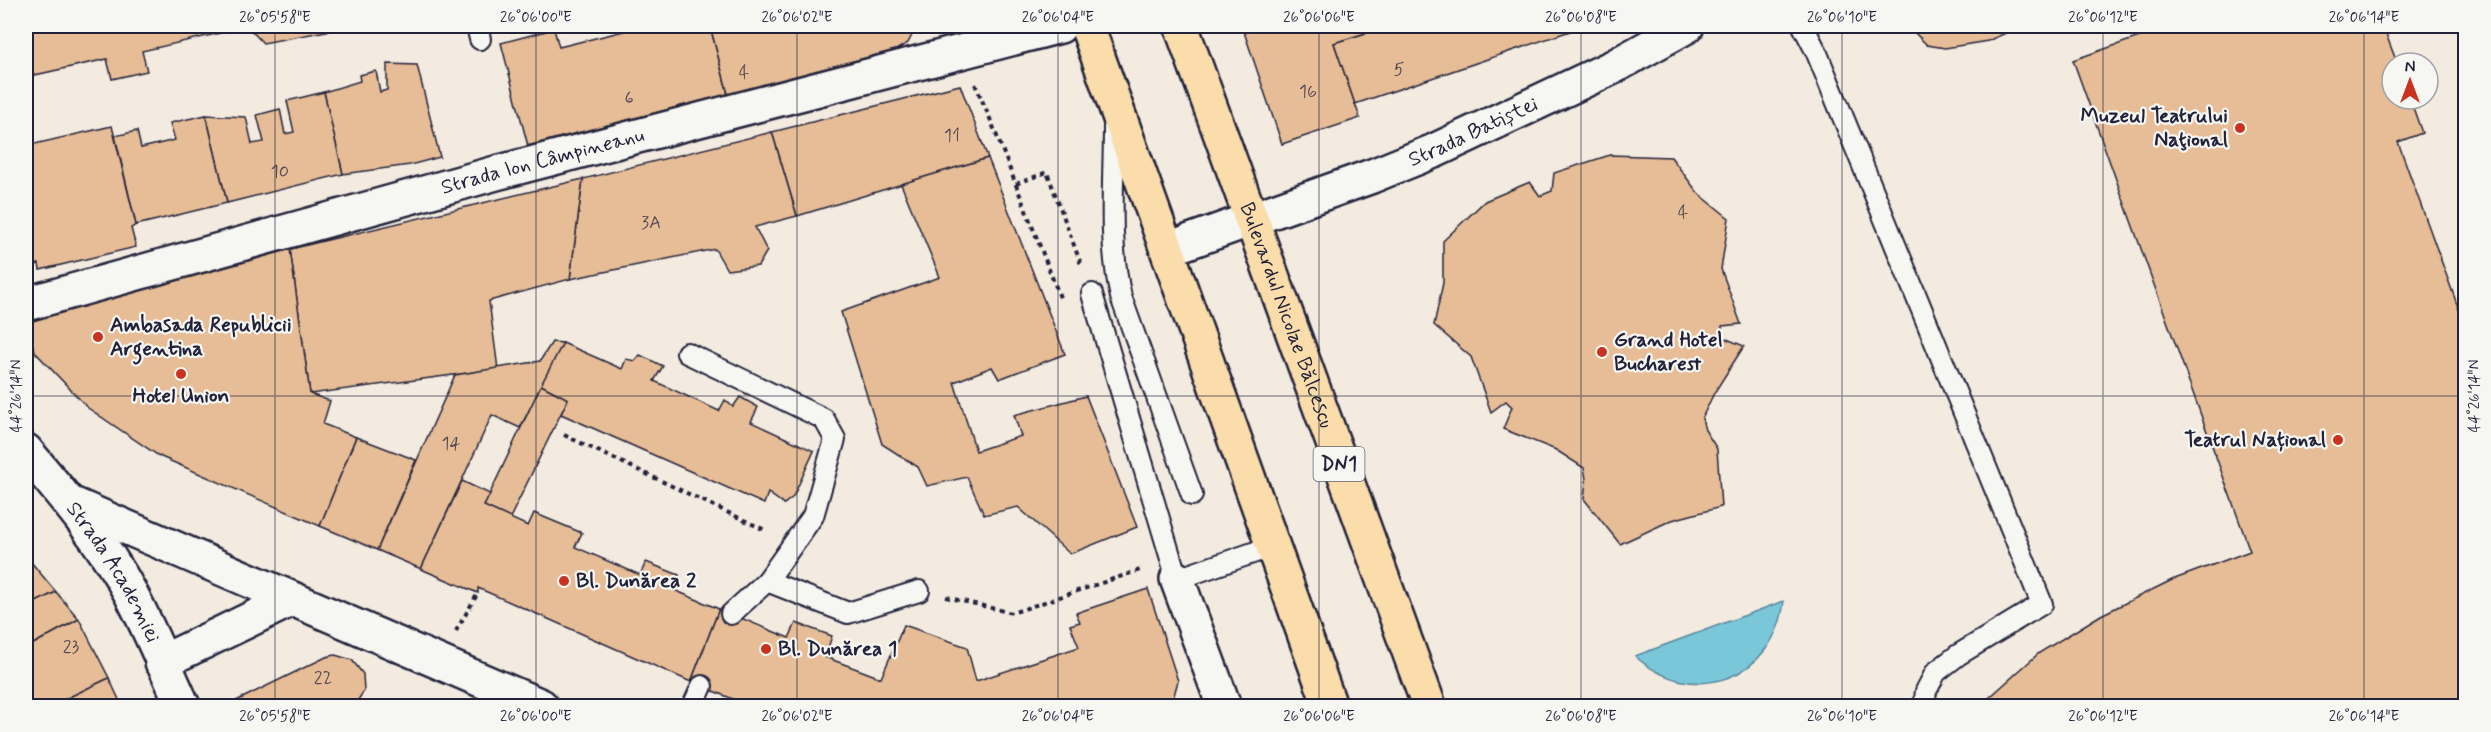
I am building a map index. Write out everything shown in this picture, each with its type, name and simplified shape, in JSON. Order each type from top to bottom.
[{"type":"main road","points":[[1087,26],[1330,706]]},
{"type":"main road","name":"Bulevardul Nicolae Bălcescu","points":[[1181,26],[1429,706]]},
{"type":"street","name":"Strada Ion Câmpineanu","points":[[26,304],[496,173],[1060,26]]},
{"type":"street","name":"Strada Batiștei","points":[[1168,249],[1434,152],[1613,68],[1687,26]]},
{"type":"street","name":"Strada Academiei","points":[[26,451],[70,503],[127,587],[183,706]]},
{"type":"street","points":[[70,503],[541,706]]},
{"type":"street","points":[[1174,571],[1224,706]]},
{"type":"street","points":[[162,662],[292,599]]},
{"type":"lane","points":[[1803,26],[1816,51],[2042,604],[1958,655],[1936,672],[1926,691],[1924,706]]},
{"type":"lane","points":[[1115,103],[1114,253],[1117,277],[1121,297],[1192,495]]},
{"type":"lane","points":[[1092,294],[1174,571],[1273,546]]},
{"type":"lane","points":[[687,353],[824,419],[835,440],[813,516],[767,581],[731,614]]},
{"type":"lane","points":[[767,581],[848,613],[919,591]]},
{"type":"lane","points":[[693,706],[702,686]]},
{"type":"path","points":[[1016,184],[1047,172],[1084,270]]},
{"type":"path","points":[[564,435],[794,543]]},
{"type":"path","points":[[919,591],[1012,613],[1162,562],[1174,571]]},
{"type":"water","points":[[1784,601],[1777,628],[1765,650],[1748,667],[1728,678],[1705,682],[1681,681],[1658,672],[1635,656]]},
{"type":"building","points":[[26,26],[247,27],[142,51],[147,71],[112,79],[107,59],[26,77]]},
{"type":"building","points":[[247,26],[353,26],[263,43]]},
{"type":"building","points":[[644,26],[710,26],[728,94],[528,146],[501,43],[554,29],[559,47]]},
{"type":"building","points":[[710,26],[914,26],[908,43],[896,50],[728,94]]},
{"type":"building","points":[[1242,26],[1363,26],[1366,33],[1334,43],[1360,118],[1282,144]]},
{"type":"building","points":[[1363,26],[1575,26],[1576,29],[1355,104],[1334,43],[1366,33]]},
{"type":"building","points":[[1908,26],[2021,26],[1988,41],[1945,48],[1927,45]]},
{"type":"building","name":"Teatrul Național","points":[[2171,26],[2383,26],[2392,51],[2380,51],[2380,111],[2414,111],[2422,133],[2398,142],[2466,329],[2466,706],[1980,706],[2039,653],[2101,615],[2172,580],[2250,551],[2073,60]]},
{"type":"building","points":[[387,64],[417,65],[440,157],[410,165],[343,174],[324,92],[360,81],[359,75],[376,71],[380,92],[387,90]]},
{"type":"building","points":[[960,85],[988,158],[797,216],[772,132]]},
{"type":"building","points":[[324,92],[343,174],[227,203],[206,115],[246,117],[252,144],[264,142],[257,115],[280,109],[285,134],[294,132],[287,101]]},
{"type":"building","points":[[206,115],[227,203],[136,225],[115,136],[137,131],[141,148],[175,140],[170,123]]},
{"type":"building","points":[[112,126],[136,225],[131,228],[136,247],[40,270],[39,264],[26,267],[26,146]]},
{"type":"building","points":[[772,132],[797,216],[755,227],[767,251],[758,266],[727,270],[715,249],[570,279],[583,179]]},
{"type":"building","name":"Grand Hotel Bucharest","points":[[1610,155],[1671,157],[1698,193],[1729,218],[1721,269],[1741,324],[1722,326],[1722,337],[1744,346],[1714,393],[1702,418],[1705,430],[1717,449],[1721,507],[1672,520],[1620,544],[1584,499],[1586,479],[1584,468],[1556,450],[1503,429],[1512,407],[1506,401],[1491,412],[1471,357],[1434,325],[1443,283],[1443,241],[1485,201],[1530,182],[1540,196],[1552,191],[1554,173]]},
{"type":"building","points":[[988,158],[1065,354],[999,379],[992,367],[954,382],[976,451],[1021,436],[1014,415],[1086,396],[1137,527],[1070,554],[1018,507],[984,515],[967,477],[927,486],[918,467],[882,444],[841,312],[940,277],[901,184]]},
{"type":"building","points":[[583,179],[570,279],[489,301],[498,369],[310,394],[290,249]]},
{"type":"building","name":"Hotel Union","points":[[290,249],[310,394],[330,401],[323,424],[356,437],[320,526],[159,456],[88,408],[36,353],[26,330],[26,322]]},
{"type":"building","points":[[552,342],[563,343],[520,428],[492,415],[421,569],[377,550],[455,375],[540,361]]},
{"type":"building","points":[[563,343],[622,369],[626,359],[635,361],[640,355],[663,366],[654,381],[719,411],[725,400],[733,407],[740,397],[758,407],[751,422],[814,451],[793,497],[784,504],[768,493],[764,504],[561,414],[568,399],[541,385]]},
{"type":"building","points":[[541,385],[568,399],[510,518],[484,506]]},
{"type":"building","points":[[356,437],[416,460],[377,550],[320,526]]},
{"type":"building","name":"Bl. Dunărea 2","points":[[462,481],[490,494],[484,506],[528,526],[534,513],[582,533],[575,547],[640,575],[646,562],[679,575],[674,590],[719,609],[691,682],[478,588],[478,593],[421,569]]},
{"type":"building","points":[[26,556],[56,592],[26,607]]},
{"type":"building","name":"Bl. Dunărea 1","points":[[1148,589],[1178,681],[1171,706],[750,706],[691,682],[719,609],[789,638],[796,623],[832,636],[825,657],[881,678],[904,625],[967,647],[976,681],[1079,647],[1070,625],[1080,622],[1076,613]]},
{"type":"building","points":[[56,592],[79,619],[26,648],[26,607]]},
{"type":"building","points":[[79,619],[109,678],[57,703],[59,706],[26,706],[26,648]]},
{"type":"building","points":[[335,655],[352,660],[363,674],[364,691],[354,706],[226,706],[326,657]]},
{"type":"building","points":[[109,678],[122,706],[59,706],[57,703]]},
{"type":"place","name":"Muzeul Teatrului Naţional","points":[[2240,128]]},
{"type":"place","name":"Ambasada Republicii Argentina","points":[[98,337]]},
{"type":"place","name":"Grand Hotel Bucharest","points":[[1602,352]]},
{"type":"place","name":"Hotel Union","points":[[181,374]]},
{"type":"place","name":"Teatrul Național","points":[[2338,440]]},
{"type":"place","name":"Bl. Dunărea 2","points":[[564,581]]},
{"type":"place","name":"Bl. Dunărea 1","points":[[766,649]]}]
